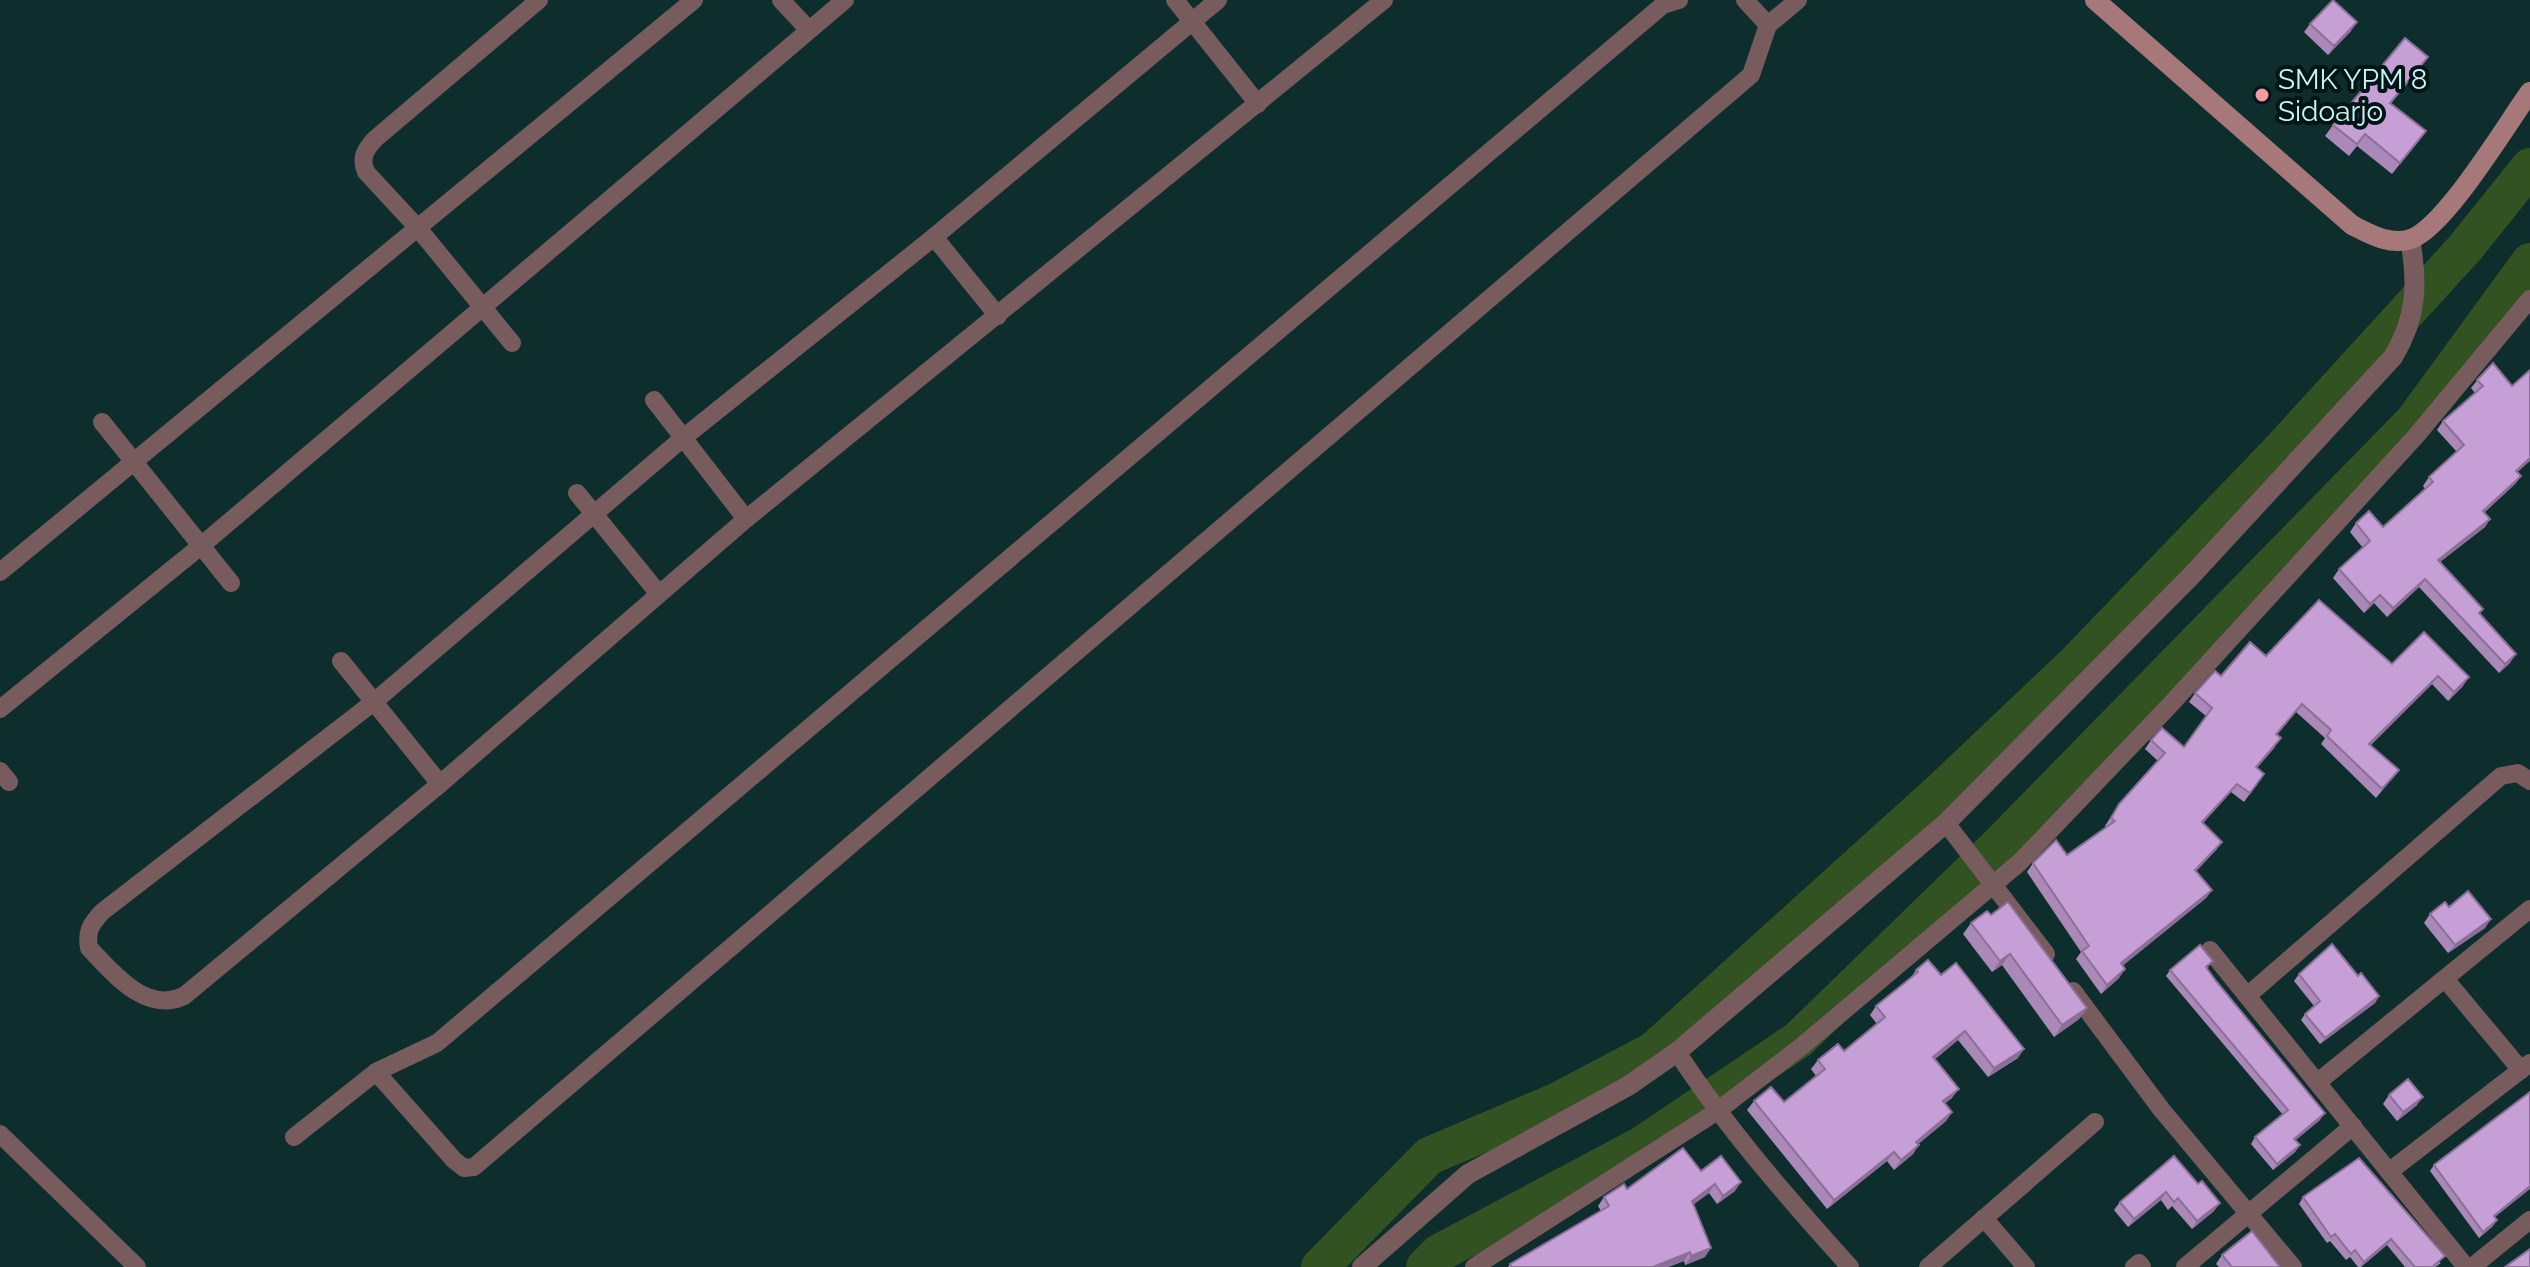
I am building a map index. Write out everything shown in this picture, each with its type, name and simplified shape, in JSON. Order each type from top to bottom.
[{"type":"main road","points":[[2095,0],[2352,225],[2382,239],[2410,239],[2431,225],[2458,195],[2530,92]]},
{"type":"street","points":[[512,343],[417,227],[366,172],[362,163],[365,149],[539,0]]},
{"type":"street","points":[[0,572],[694,0]]},
{"type":"street","points":[[781,0],[809,30]]},
{"type":"street","points":[[0,709],[202,545],[845,0]]},
{"type":"street","points":[[1175,0],[1258,104]]},
{"type":"street","points":[[1218,0],[934,237],[683,438],[375,701],[102,912],[91,925],[89,948],[148,1001],[172,1002],[184,996],[440,784],[746,519],[1384,0]]},
{"type":"street","points":[[294,1137],[376,1072],[437,1043],[1651,15],[1663,5],[1679,0]]},
{"type":"street","points":[[1745,0],[1768,25]]},
{"type":"street","points":[[376,1072],[454,1160],[464,1168],[474,1167],[1751,75],[1768,25],[1798,0]]},
{"type":"street","points":[[934,237],[998,316]]},
{"type":"street","points":[[1362,1267],[1468,1174],[1628,1086],[1677,1052],[1946,823],[2192,575],[2399,347],[2412,315],[2417,279],[2410,239]]},
{"type":"street","points":[[1474,1267],[1802,1046],[2093,788],[2416,436],[2530,299]]},
{"type":"street","points":[[654,400],[746,519]]},
{"type":"street","points":[[102,422],[231,583]]},
{"type":"street","points":[[577,493],[659,594]]},
{"type":"street","points":[[341,661],[440,784]]},
{"type":"street","points":[[2247,996],[2501,776],[2518,773],[2530,781]]},
{"type":"street","points":[[1946,823],[1992,879],[2161,1109],[2293,1267]]},
{"type":"street","points":[[2318,1082],[2530,909]]},
{"type":"street","points":[[2210,950],[2469,1267],[2530,1220]]},
{"type":"street","points":[[2390,1171],[2526,1067],[2445,979]]},
{"type":"street","points":[[1677,1052],[1713,1107],[1791,1204],[1850,1267]]},
{"type":"street","points":[[1928,1267],[2095,1122]]},
{"type":"street","points":[[2185,1267],[2353,1126]]},
{"type":"street","points":[[0,1134],[137,1267]]},
{"type":"street","points":[[1984,1218],[2026,1267]]},
{"type":"street","points":[[2134,1267],[2139,1263],[2142,1267]]},
{"type":"building","points":[[2333,0],[2357,22],[2334,46],[2310,24]]},
{"type":"building","points":[[2405,38],[2428,57],[2390,103],[2426,131],[2400,163],[2365,134],[2357,144],[2333,125]]},
{"type":"building","points":[[2493,363],[2512,386],[2530,370],[2530,458],[2516,471],[2521,476],[2483,511],[2490,519],[2438,560],[2483,609],[2479,613],[2516,654],[2505,664],[2425,579],[2393,608],[2380,595],[2370,604],[2339,569],[2370,541],[2356,523],[2369,511],[2383,527],[2433,482],[2429,477],[2464,445],[2443,421],[2483,386],[2477,380]]},
{"type":"building","points":[[2319,600],[2392,664],[2424,632],[2469,677],[2454,692],[2438,676],[2369,744],[2399,770],[2382,789],[2327,736],[2331,730],[2302,704],[2276,734],[2281,738],[2256,767],[2264,774],[2250,793],[2237,784],[2202,822],[2222,842],[2195,870],[2212,890],[2121,963],[2125,969],[2107,985],[2082,951],[2089,946],[2033,863],[2056,840],[2067,855],[2115,821],[2111,818],[2119,804],[2165,753],[2151,740],[2162,728],[2184,747],[2212,708],[2195,693],[2215,671],[2221,676],[2250,642],[2266,656]]},
{"type":"building","points":[[2468,891],[2491,919],[2455,945],[2430,914],[2445,902],[2449,907]]},
{"type":"building","points":[[2008,902],[2087,1008],[2062,1025],[2010,954],[2000,961],[1971,923],[1987,911],[1991,915]]},
{"type":"building","points":[[2332,944],[2379,996],[2325,1038],[2305,1014],[2320,1001],[2299,974]]},
{"type":"building","points":[[2200,945],[2213,961],[2206,967],[2216,981],[2325,1113],[2294,1139],[2300,1145],[2277,1164],[2255,1137],[2288,1110],[2170,970]]},
{"type":"building","points":[[1928,960],[1941,975],[1956,963],[2024,1049],[1994,1068],[1965,1031],[1933,1057],[1959,1089],[1943,1101],[1952,1112],[1916,1142],[1919,1145],[1901,1160],[1894,1152],[1834,1200],[1754,1101],[1771,1087],[1784,1102],[1825,1069],[1818,1060],[1838,1044],[1844,1051],[1885,1017],[1876,1006]]},
{"type":"building","points":[[2408,1079],[2423,1097],[2403,1112],[2389,1095]]},
{"type":"building","points":[[2530,1092],[2530,1186],[2494,1216],[2497,1220],[2483,1232],[2434,1165]]},
{"type":"building","points":[[1683,1148],[1701,1171],[1721,1156],[1741,1182],[1723,1196],[1715,1184],[1692,1201],[1711,1248],[1691,1256],[1690,1252],[1653,1267],[1512,1267],[1510,1264],[1609,1206],[1604,1197],[1624,1184],[1627,1189]]},
{"type":"building","points":[[2174,1156],[2198,1184],[2202,1181],[2220,1203],[2197,1221],[2178,1198],[2174,1202],[2166,1192],[2134,1219],[2120,1202]]},
{"type":"building","points":[[2359,1158],[2445,1256],[2432,1267],[2415,1267],[2391,1239],[2364,1262],[2355,1250],[2351,1254],[2335,1234],[2331,1237],[2303,1197]]},
{"type":"building","points":[[2252,1231],[2280,1267],[2232,1267],[2222,1255]]},
{"type":"building","points":[[2530,1249],[2530,1267],[2505,1267]]},
{"type":"waterway","points":[[1320,1267],[1429,1156],[1556,1102],[1653,1051],[1943,789],[2076,663],[2278,453],[2465,248],[2530,167]]},
{"type":"waterway","points":[[1425,1267],[1439,1253],[1642,1145],[1798,1040],[1999,845],[2414,421],[2530,262]]},
{"type":"place","name":"SMK YPM 8 Sidoarjo","points":[[2262,95]]}]
